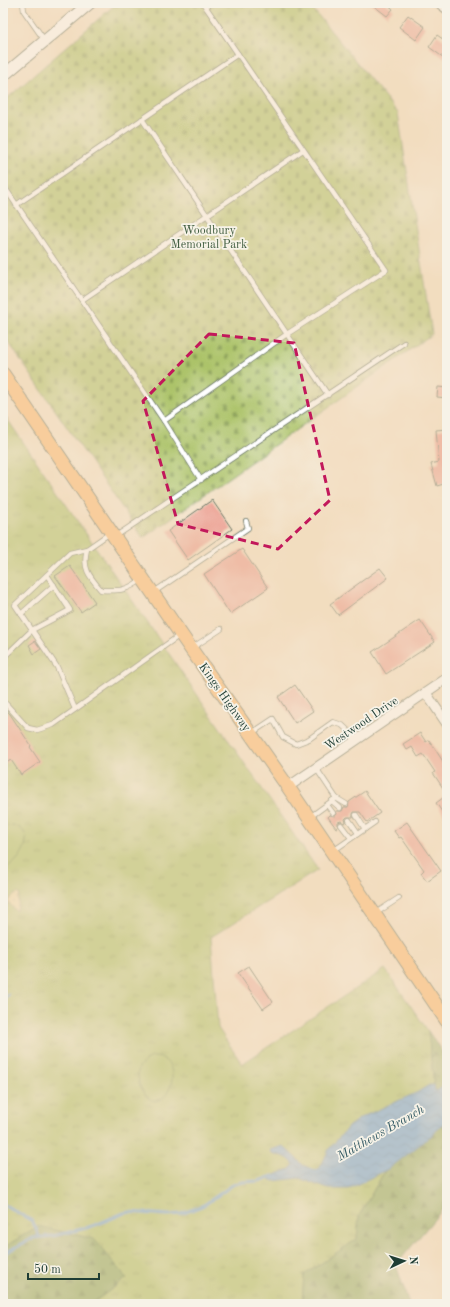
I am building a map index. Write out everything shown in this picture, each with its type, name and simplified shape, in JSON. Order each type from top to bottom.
[{"type":"main road","name":"Kings Highway","points":[[3,374],[191,649],[288,787],[447,1021]]},
{"type":"street","points":[[3,76],[90,3]]},
{"type":"street","points":[[439,3],[447,9]]},
{"type":"street","name":"Westwood Drive","points":[[288,787],[447,678]]},
{"type":"street","points":[[426,692],[447,724]]},
{"type":"lane","points":[[23,3],[24,11],[44,41]]},
{"type":"lane","points":[[164,421],[287,334],[386,270],[203,3]]},
{"type":"lane","points":[[16,204],[238,54]]},
{"type":"lane","points":[[142,119],[328,394]]},
{"type":"lane","points":[[82,300],[303,150]]},
{"type":"lane","points":[[3,185],[164,421],[201,480]]},
{"type":"lane","points":[[75,709],[57,667],[15,605],[70,553],[87,549],[113,535],[201,480],[404,343]]},
{"type":"lane","points":[[153,592],[248,528],[246,521]]},
{"type":"lane","points":[[87,549],[84,560],[90,577],[100,590],[118,591],[134,585],[143,578]]},
{"type":"lane","points":[[3,658],[32,630],[70,610],[47,575]]},
{"type":"lane","points":[[21,614],[54,585]]},
{"type":"lane","points":[[191,649],[221,629]]},
{"type":"lane","points":[[3,703],[6,704],[28,728],[37,730],[53,725],[181,634]]},
{"type":"lane","points":[[250,734],[273,719],[283,736],[296,744],[309,739],[333,722],[342,725],[357,739]]},
{"type":"lane","points":[[316,768],[340,808]]},
{"type":"lane","points":[[334,799],[346,804]]},
{"type":"lane","points":[[309,818],[334,799]]},
{"type":"lane","points":[[326,805],[333,813]]},
{"type":"lane","points":[[356,815],[365,829]]},
{"type":"lane","points":[[349,820],[358,833]]},
{"type":"lane","points":[[332,852],[375,822]]},
{"type":"lane","points":[[341,825],[351,838]]},
{"type":"lane","points":[[374,914],[399,898]]},
{"type":"highlighted area","points":[[209,334],[294,343],[330,500],[278,549],[178,524],[143,401]]},
{"type":"green space","name":"Woodbury Memorial Park","points":[[117,3],[308,3],[398,113],[432,334],[143,538],[3,334],[3,102]]},
{"type":"green space","points":[[3,413],[318,870],[211,937],[218,1028],[242,1064],[385,969],[428,1031],[434,1085],[359,1216],[357,1239],[304,1275],[302,1304],[91,1304],[127,1278],[38,1226],[3,1248]]},
{"type":"green space","points":[[13,825],[24,832],[26,842],[22,854],[18,859],[9,867],[3,869],[3,827]]},
{"type":"green space","points":[[428,1031],[447,1059],[447,1204],[396,1265],[409,1304],[302,1304],[304,1275],[357,1239],[359,1216],[434,1085]]},
{"type":"green space","points":[[152,1057],[164,1059],[170,1066],[172,1076],[166,1095],[160,1100],[152,1100],[144,1093],[138,1081],[139,1067],[147,1059]]},
{"type":"green space","points":[[38,1226],[94,1239],[127,1278],[91,1304],[3,1304],[3,1248]]},
{"type":"sand","points":[[18,893],[20,895],[16,911],[8,902],[10,898]]},
{"type":"water","points":[[429,1085],[434,1085],[435,1090],[437,1091],[442,1087],[447,1088],[447,1121],[431,1136],[390,1168],[348,1189],[328,1189],[299,1178],[274,1181],[270,1180],[272,1176],[290,1169],[294,1165],[287,1158],[272,1153],[270,1150],[283,1146],[303,1165],[317,1170],[321,1166],[329,1149],[349,1126],[362,1117],[418,1092]]},
{"type":"building","points":[[370,3],[386,3],[393,9],[387,16]]},
{"type":"building","points":[[408,15],[425,27],[416,40],[399,27]]},
{"type":"building","points":[[437,35],[447,42],[447,53],[444,58],[429,47]]},
{"type":"building","points":[[438,387],[447,388],[447,398],[437,397]]},
{"type":"building","points":[[447,429],[447,483],[437,486],[431,464],[439,462],[436,430]]},
{"type":"building","points":[[212,500],[232,529],[188,560],[168,531]]},
{"type":"building","points":[[242,549],[268,588],[230,614],[204,574]]},
{"type":"building","points":[[70,566],[95,602],[81,612],[55,576]]},
{"type":"building","points":[[380,568],[388,578],[338,615],[330,604]]},
{"type":"building","points":[[420,620],[435,642],[386,674],[372,652]]},
{"type":"building","points":[[35,641],[41,649],[34,654],[29,645]]},
{"type":"building","points":[[295,685],[313,711],[295,723],[278,697]]},
{"type":"building","points":[[3,707],[10,714],[40,762],[21,775],[11,760],[3,765]]},
{"type":"building","points":[[420,733],[426,742],[429,740],[446,766],[443,767],[447,773],[447,794],[433,773],[435,772],[423,754],[418,757],[412,747],[407,750],[403,744]]},
{"type":"building","points":[[365,791],[380,813],[367,822],[360,812],[354,812],[353,817],[347,817],[345,819],[346,822],[338,822],[338,827],[336,828],[328,817],[330,815],[335,816],[337,814],[336,811],[342,811],[344,807],[348,807],[349,802]]},
{"type":"building","points":[[447,795],[447,819],[436,803]]},
{"type":"building","points":[[407,822],[441,871],[427,881],[421,873],[424,870],[401,837],[399,838],[394,831]]},
{"type":"building","points":[[249,966],[273,1002],[263,1009],[238,973]]},
{"type":"waterway","points":[[3,999],[8,995]]},
{"type":"waterway","name":"Matthews Branch","points":[[3,1254],[33,1238],[53,1236],[86,1228],[124,1213],[129,1212],[168,1215],[181,1214],[204,1205],[234,1184],[259,1181],[273,1176]]},
{"type":"waterway","points":[[3,1204],[32,1221],[39,1237]]}]
